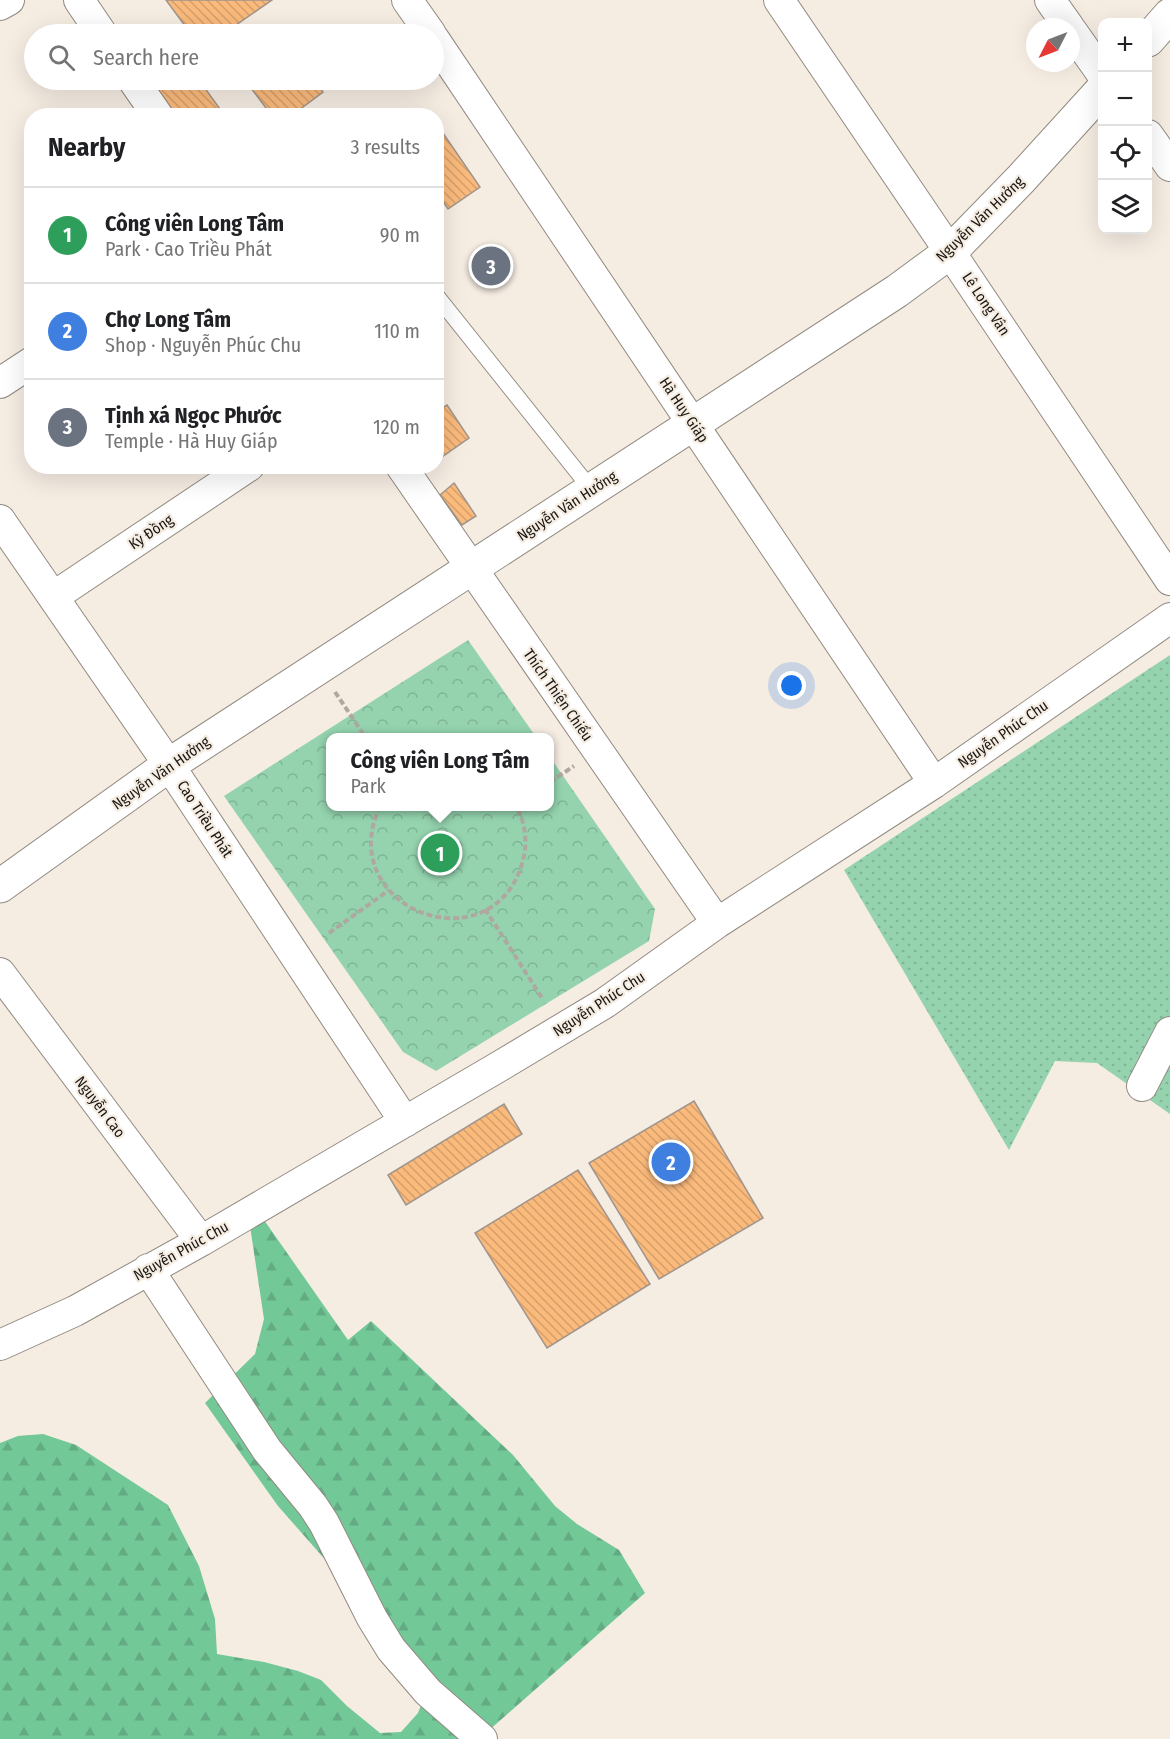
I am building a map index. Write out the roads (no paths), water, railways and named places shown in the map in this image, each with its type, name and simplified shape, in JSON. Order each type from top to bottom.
[{"type":"street","points":[[0,5],[9,0]]},
{"type":"street","points":[[78,0],[95,24]]},
{"type":"street","points":[[407,0],[424,24]]},
{"type":"street","name":"Lê Long Vân","points":[[779,0],[1170,580]]},
{"type":"street","points":[[1050,0],[1063,18]]},
{"type":"street","points":[[1152,35],[1170,15]]},
{"type":"street","points":[[1080,42],[1101,72]]},
{"type":"street","name":"Hà Huy Giáp","points":[[444,54],[934,783]]},
{"type":"street","points":[[141,90],[153,108]]},
{"type":"street","name":"Nguyễn Văn Hưởng","points":[[0,886],[169,765],[897,291],[951,252],[1098,94]]},
{"type":"street","points":[[1152,141],[1170,166]]},
{"type":"street","points":[[0,383],[24,367]]},
{"type":"street","name":"Kỳ Đồng","points":[[53,597],[237,474]]},
{"type":"street","name":"Thích Thiện Chiếu","points":[[406,474],[717,922]]},
{"type":"street","name":"Cao Triều Phát","points":[[0,520],[169,765],[405,1122]]},
{"type":"street","name":"Nguyễn Phúc Chu","points":[[0,1345],[75,1311],[201,1241],[605,1003],[717,922],[934,783],[1170,618]]},
{"type":"street","name":"Nguyễn Cao","points":[[0,973],[201,1241]]},
{"type":"street","points":[[1142,1086],[1170,1032]]},
{"type":"street","points":[[148,1269],[267,1450],[324,1523],[372,1618],[391,1649],[428,1692],[482,1739]]},
{"type":"lane","points":[[444,305],[591,489]]},
{"type":"place","name":"Tịnh xá Ngọc Phước","points":[[491,266]]},
{"type":"place","name":"Công viên Long Tâm","points":[[440,853]]},
{"type":"place","name":"Chợ Long Tâm","points":[[671,1162]]}]
